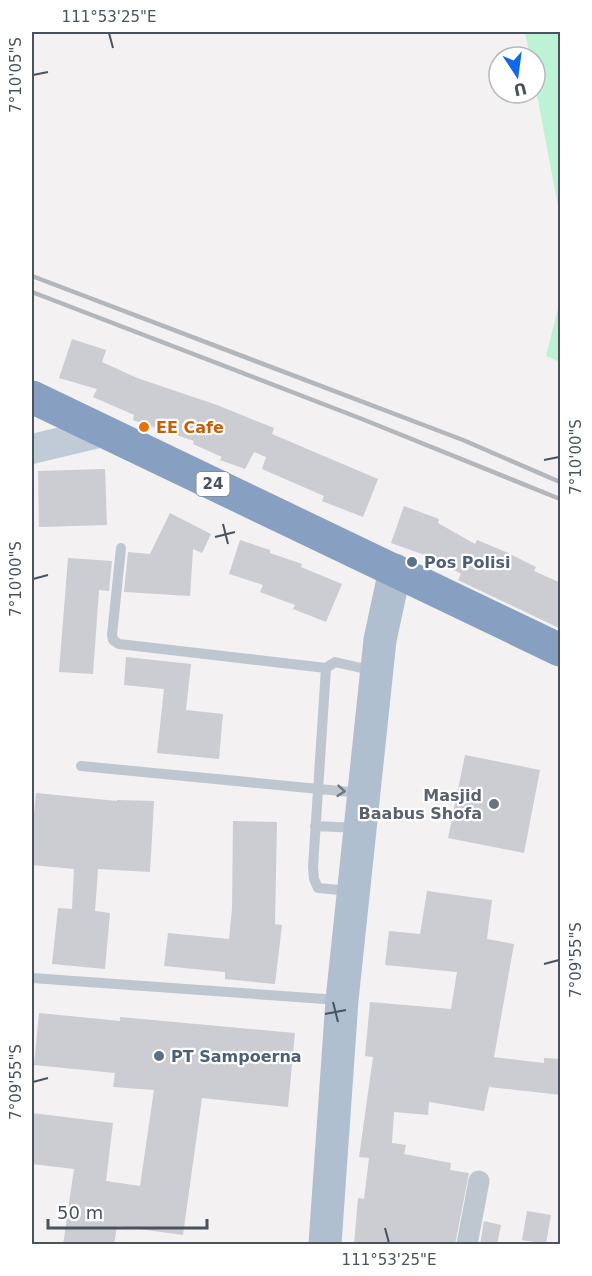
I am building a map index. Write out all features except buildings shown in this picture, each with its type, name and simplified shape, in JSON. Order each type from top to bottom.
[{"type":"highway","name":"24","points":[[32,398],[561,650]]},
{"type":"main road","points":[[325,1245],[342,1000],[380,639],[395,570]]},
{"type":"street","points":[[32,449],[103,432]]},
{"type":"street","points":[[467,1245],[478,1180]]},
{"type":"lane","points":[[121,548],[112,634],[113,640],[119,644],[326,668],[335,662],[377,672]]},
{"type":"lane","points":[[326,668],[315,826],[314,879],[318,888],[354,892]]},
{"type":"lane","points":[[81,766],[364,793]]},
{"type":"lane","points":[[315,826],[361,828]]},
{"type":"lane","points":[[32,978],[342,1000]]},
{"type":"green space","points":[[525,32],[560,32],[560,217],[539,105],[547,105],[547,45],[528,45]]},
{"type":"green space","points":[[560,301],[560,362],[546,356]]},
{"type":"railway","points":[[32,276],[463,440],[560,482]]},
{"type":"railway","points":[[32,292],[362,419],[560,499]]},
{"type":"place","name":"EE Cafe","points":[[144,427]]},
{"type":"place","name":"Pos Polisi","points":[[412,562]]},
{"type":"place","name":"Masjid Baabus Shofa","points":[[494,804]]},
{"type":"place","name":"PT Sampoerna","points":[[159,1056]]}]
